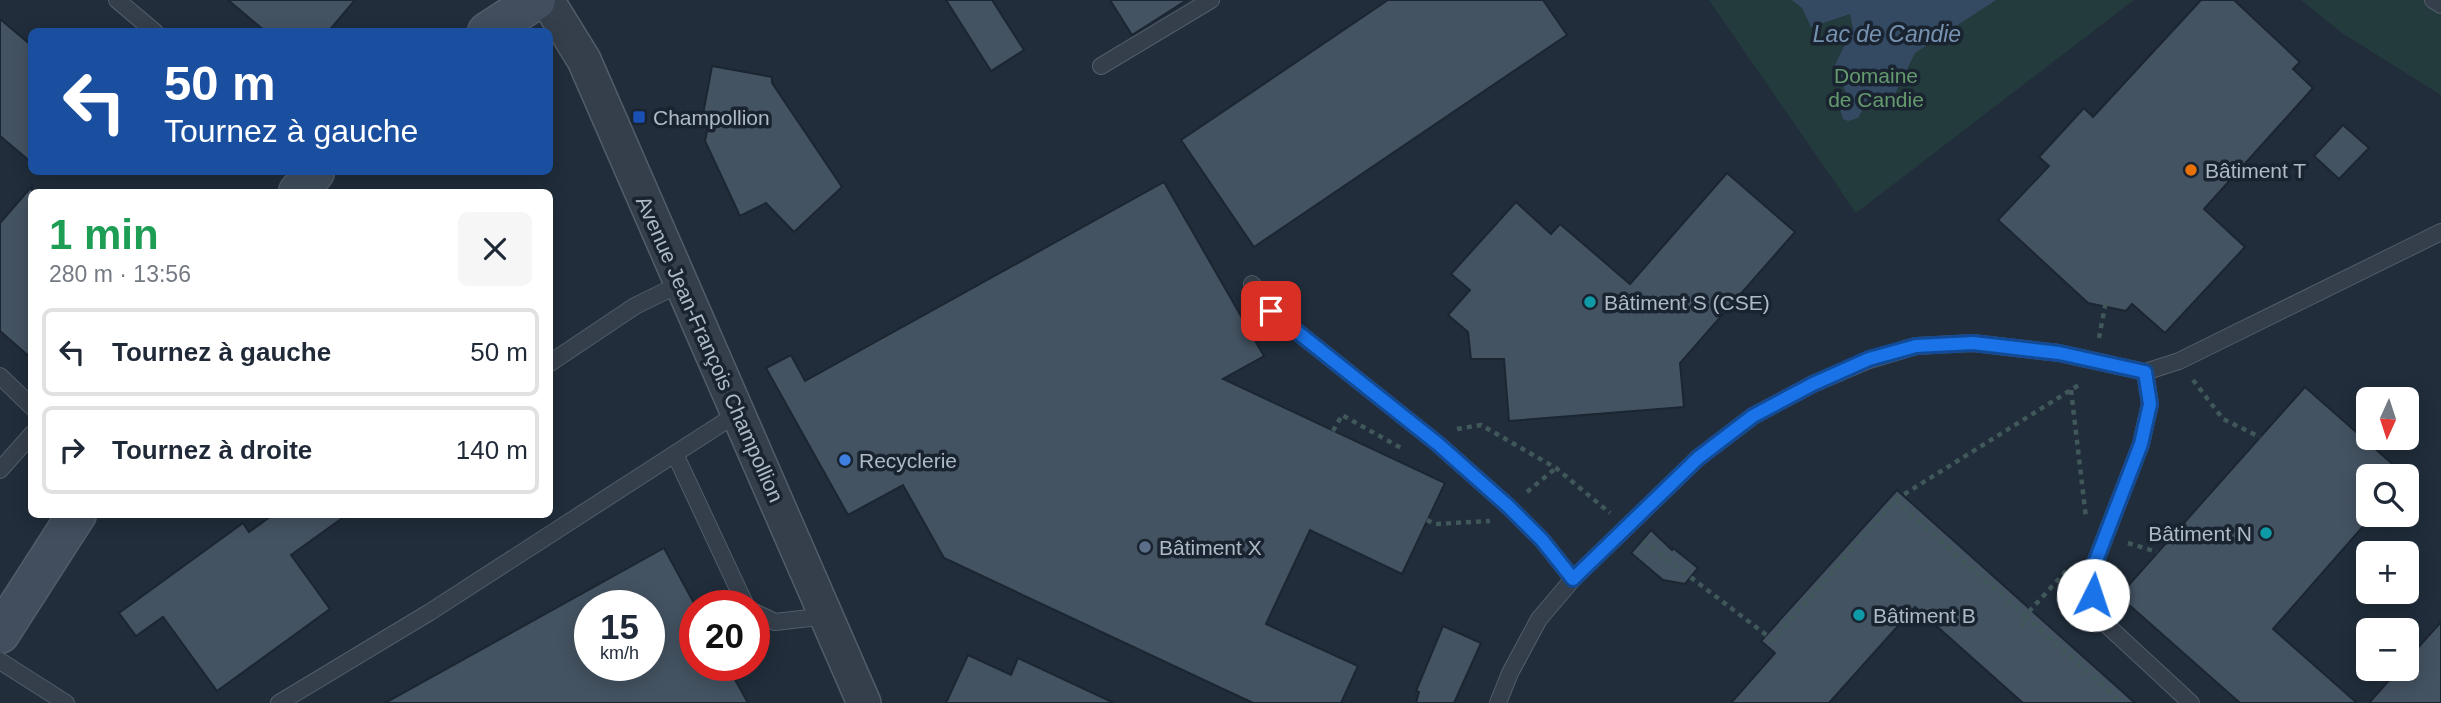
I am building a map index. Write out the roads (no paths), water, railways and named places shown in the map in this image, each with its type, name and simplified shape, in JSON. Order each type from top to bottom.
[{"type":"street","points":[[493,28],[536,0]]},
{"type":"street","name":"Avenue Jean-François Champollion","points":[[547,0],[584,60],[864,703]]},
{"type":"street","points":[[301,189],[312,175]]},
{"type":"street","points":[[0,634],[74,518]]},
{"type":"lane","points":[[117,0],[150,28]]},
{"type":"lane","points":[[1101,66],[1211,0]]},
{"type":"lane","points":[[2433,0],[2441,5]]},
{"type":"lane","points":[[1498,703],[1510,673],[1539,619],[1573,579],[1698,458],[1753,416],[1813,384],[1869,359],[1916,346],[1973,343],[2059,353],[2145,372],[2179,361],[2441,232]]},
{"type":"lane","points":[[553,361],[635,306],[682,283]]},
{"type":"lane","points":[[1252,284],[1271,311],[1438,444],[1509,507],[1542,540],[1573,579]]},
{"type":"lane","points":[[2145,372],[2150,404],[2141,444],[2090,576],[2096,615],[2191,703]]},
{"type":"lane","points":[[0,376],[28,403]]},
{"type":"lane","points":[[279,703],[430,612],[738,413]]},
{"type":"lane","points":[[0,470],[28,438]]},
{"type":"lane","points":[[675,454],[739,590]]},
{"type":"lane","points":[[770,619],[775,622],[827,616]]},
{"type":"lane","points":[[0,661],[66,703]]},
{"type":"water","name":"Lac de Candie","points":[[1792,0],[1996,0],[1915,53],[1893,98],[1865,105],[1858,118],[1848,121],[1843,119],[1840,109],[1847,95],[1834,67],[1853,28],[1850,14],[1811,27],[1802,8]]},
{"type":"place","name":"Champollion","points":[[639,117]]},
{"type":"place","name":"Bâtiment T","points":[[2191,170]]},
{"type":"place","name":"Bâtiment S (CSE)","points":[[1590,302]]},
{"type":"place","name":"Recyclerie","points":[[845,460]]},
{"type":"place","name":"Bâtiment N","points":[[2266,533]]},
{"type":"place","name":"Bâtiment X","points":[[1145,547]]},
{"type":"place","name":"Bâtiment B","points":[[1859,615]]},
{"type":"park label","name":"Domaine de Candie","points":[[1876,87]]}]
